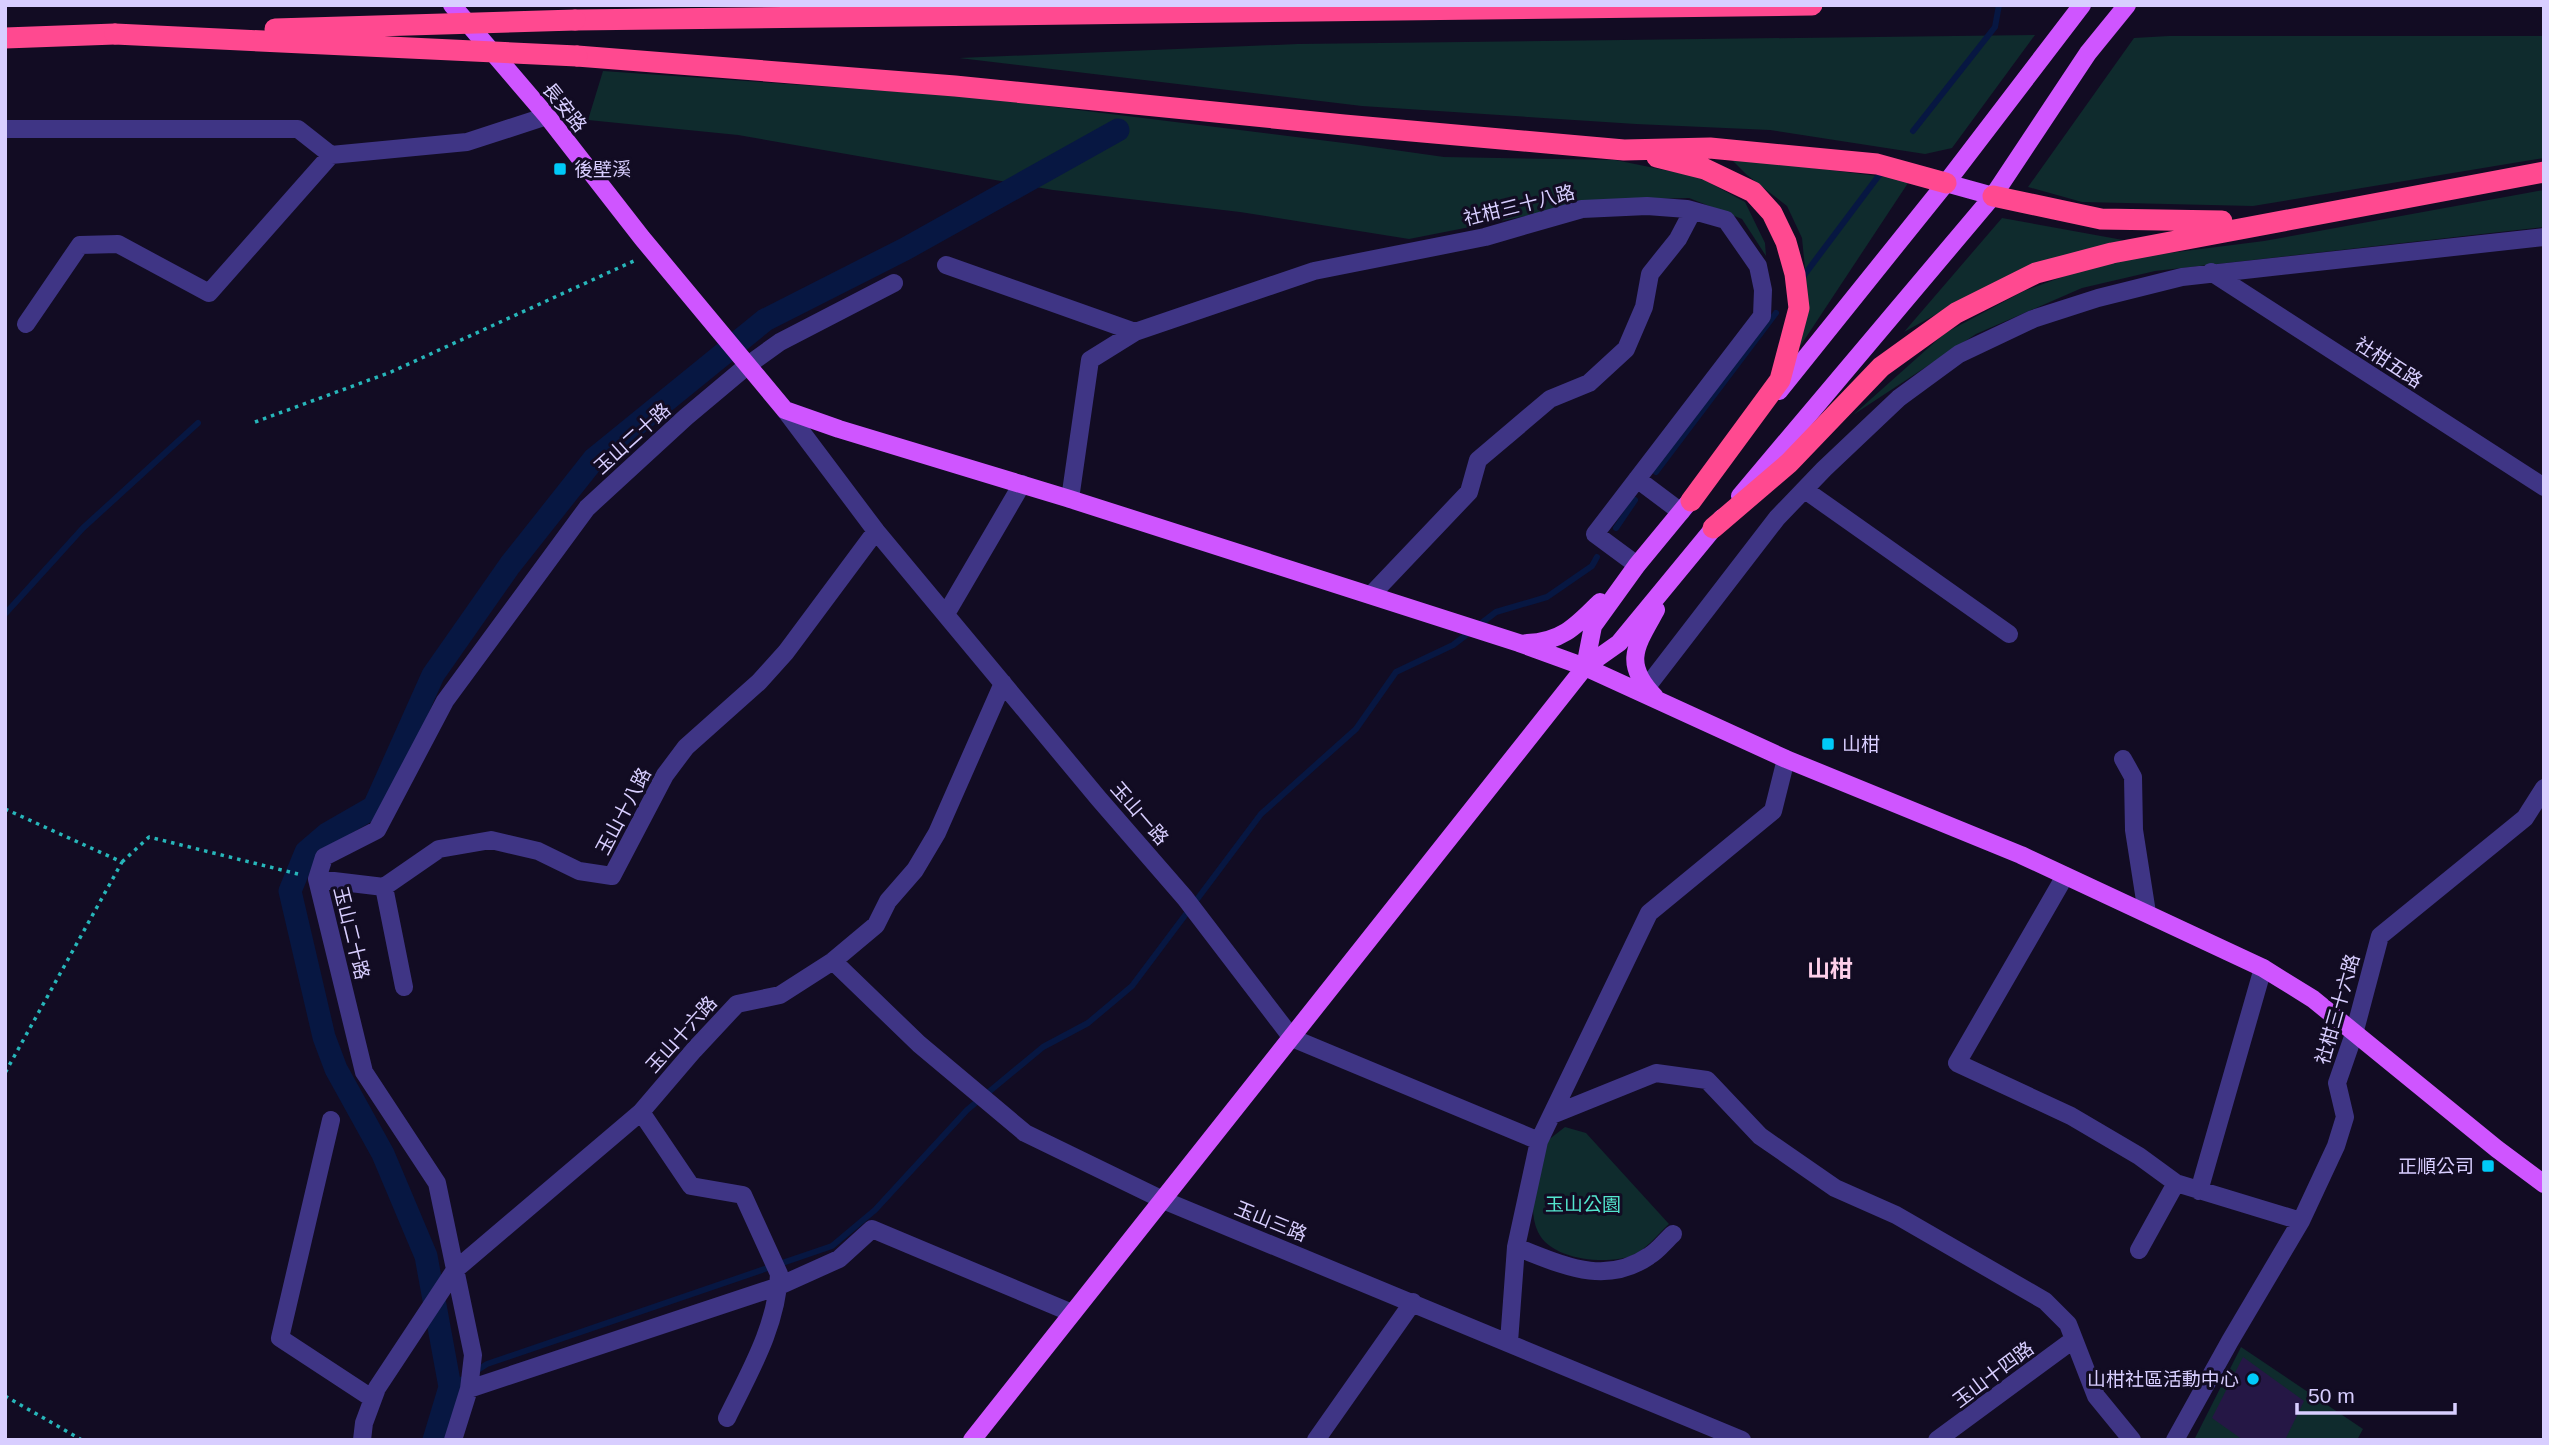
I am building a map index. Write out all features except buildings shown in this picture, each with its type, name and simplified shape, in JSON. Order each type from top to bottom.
[{"type":"highway","points":[[5,38],[575,20],[1812,5]]},
{"type":"highway","points":[[115,34],[577,56],[955,86],[1624,150],[1710,148],[1877,164],[1946,183]]},
{"type":"highway","points":[[1624,150],[1705,169],[1753,192],[1772,214],[1786,242],[1795,274],[1799,309],[1780,380],[1686,506]]},
{"type":"highway","points":[[1713,528],[1789,463],[1881,367],[1956,313],[2036,273],[2112,253],[2544,172]]},
{"type":"highway","points":[[1993,196],[2101,219],[2213,222],[2349,207]]},
{"type":"main road","name":"長安路","points":[[452,5],[547,116],[653,252],[785,411]]},
{"type":"main road","points":[[1586,667],[1593,626],[1637,565],[1946,183],[2082,5]]},
{"type":"main road","points":[[972,1440],[1586,667],[1619,643],[1993,196],[2088,54],[2127,5]]},
{"type":"main road","points":[[1946,183],[1993,196]]},
{"type":"main road","points":[[785,411],[1372,594],[1586,667],[1651,694],[1786,759],[2021,855],[2263,968],[2313,999],[2544,1184]]},
{"type":"main road","points":[[1519,643],[1555,640],[1578,624],[1637,565]]},
{"type":"main road","points":[[1651,694],[1636,673],[1634,655],[1672,578]]},
{"type":"street","points":[[26,324],[80,245],[118,244],[209,293],[331,155],[467,142],[547,116]]},
{"type":"street","points":[[5,129],[298,129],[331,155]]},
{"type":"street","name":"社柑三十八路","points":[[1070,499],[1090,360],[1135,332],[1314,271],[1485,237],[1582,209],[1647,206],[1688,209],[1726,220],[1758,266],[1763,290],[1762,316],[1595,534],[1637,565]]},
{"type":"street","points":[[1372,594],[1469,492],[1478,460],[1550,399],[1589,383],[1626,349],[1644,307],[1650,274],[1678,239],[1689,218],[1688,209]]},
{"type":"street","points":[[1651,694],[1777,518],[1899,398],[1959,354],[2033,319],[2098,298],[2182,277],[2544,237]]},
{"type":"street","points":[[946,265],[1135,332]]},
{"type":"street","name":"社柑五路","points":[[2211,272],[2544,487]]},
{"type":"street","name":"玉山二十路","points":[[453,1440],[470,1387],[473,1355],[437,1183],[364,1072],[317,879],[324,857],[377,830],[446,701],[587,508],[686,417],[748,365],[780,342],[894,283]]},
{"type":"street","name":"玉山一路","points":[[785,411],[876,531],[1099,799],[1199,914],[1292,1038]]},
{"type":"street","points":[[1637,479],[1686,506]]},
{"type":"street","points":[[946,614],[1022,484]]},
{"type":"street","points":[[1805,490],[2009,634]]},
{"type":"street","name":"玉山十八路","points":[[384,887],[439,849],[491,839],[538,850],[579,871],[612,876],[665,775],[685,747],[759,682],[786,652],[876,531]]},
{"type":"street","name":"玉山十六路","points":[[362,1440],[364,1423],[377,1388],[455,1271],[641,1112],[737,1003],[780,995],[833,961],[876,925],[888,901],[915,870],[937,833],[1003,683]]},
{"type":"street","points":[[1509,1342],[1516,1247],[1539,1141],[1648,913],[1773,811],[1786,759]]},
{"type":"street","points":[[2123,759],[2133,777],[2134,830],[2147,913]]},
{"type":"street","name":"社柑三十六路","points":[[2175,1440],[2301,1221],[2336,1146],[2345,1117],[2337,1083],[2354,1034],[2380,936],[2525,818],[2544,788]]},
{"type":"street","points":[[2064,876],[1957,1063],[2071,1116],[2139,1156],[2176,1183],[2301,1221]]},
{"type":"street","points":[[317,879],[384,887],[404,987]]},
{"type":"street","name":"玉山三路","points":[[833,961],[919,1044],[1025,1133],[1163,1200],[1742,1440]]},
{"type":"street","points":[[2199,1191],[2263,968]]},
{"type":"street","points":[[1292,1038],[1539,1141]]},
{"type":"street","points":[[1552,1115],[1656,1073],[1707,1080],[1760,1136],[1835,1188],[1896,1215],[2045,1301],[2068,1324],[2095,1396],[2132,1440]]},
{"type":"street","points":[[641,1112],[691,1186],[743,1195],[779,1280],[763,1345],[727,1418]]},
{"type":"street","points":[[331,1120],[280,1338],[373,1399]]},
{"type":"street","points":[[2139,1250],[2176,1183]]},
{"type":"street","points":[[470,1387],[839,1259],[872,1229],[1072,1313]]},
{"type":"street","points":[[1516,1247],[1574,1269],[1595,1273],[1608,1272],[1620,1271],[1650,1256],[1673,1234]]},
{"type":"street","points":[[1316,1440],[1413,1303]]},
{"type":"street","name":"玉山十四路","points":[[1937,1440],[2073,1340]]},
{"type":"path","points":[[255,422],[391,372],[653,252]]},
{"type":"path","points":[[5,809],[122,862]]},
{"type":"path","points":[[5,1073],[122,862],[149,837],[317,879]]},
{"type":"path","points":[[5,1396],[82,1440]]},
{"type":"green space","points":[[2035,35],[1952,148],[1925,154],[1770,130],[1362,106],[959,58],[1298,44]]},
{"type":"green space","points":[[2544,36],[2544,158],[2253,206],[2082,202],[2028,187],[2134,38]]},
{"type":"green space","points":[[603,71],[973,97],[1444,157],[1615,160],[1699,177],[1745,202],[1765,243],[1766,256],[1742,219],[1689,198],[1607,200],[1409,239],[1240,212],[1053,190],[738,135],[588,120]]},
{"type":"green space","points":[[1730,158],[1910,180],[1799,348],[1806,279],[1802,238],[1787,206]]},
{"type":"green space","points":[[2544,190],[2544,227],[2155,271],[2082,288],[1976,334],[1853,415],[1945,333],[2024,291],[2106,261],[2264,241]]},
{"type":"green space","points":[[2002,218],[2123,240],[1973,294],[1904,332]]},
{"type":"green space","name":"玉山公園","points":[[1565,1127],[1586,1133],[1669,1224],[1636,1254],[1607,1260],[1580,1258],[1554,1249],[1538,1232],[1533,1210],[1538,1175],[1547,1141]]},
{"type":"green space","points":[[2241,1347],[2363,1429],[2357,1440],[2194,1440]]},
{"type":"waterway","points":[[1913,131],[1995,27],[1999,5]]},
{"type":"waterway","points":[[434,1440],[450,1387],[426,1256],[383,1154],[336,1069],[324,1037],[290,891],[306,852],[327,834],[374,807],[433,675],[510,565],[594,459],[765,320],[905,249],[1118,130]]},
{"type":"waterway","points":[[1802,278],[1883,170]]},
{"type":"waterway","points":[[1656,472],[1776,313]]},
{"type":"waterway","points":[[5,614],[83,528],[198,423]]},
{"type":"waterway","points":[[1616,528],[1635,500]]},
{"type":"waterway","points":[[1479,625],[1496,612],[1547,597],[1592,566],[1597,557]]},
{"type":"waterway","points":[[476,1371],[487,1364],[832,1246],[875,1210],[967,1110],[1043,1047],[1088,1023],[1132,986],[1261,814],[1356,729],[1396,672],[1453,645],[1470,632]]},
{"type":"waterway","points":[[450,1387],[466,1377]]},
{"type":"place","name":"後壁溪","points":[[560,169]]},
{"type":"place","name":"山柑","points":[[1828,744]]},
{"type":"place","name":"正順公司","points":[[2488,1166]]},
{"type":"place","name":"山柑社區活動中心","points":[[2253,1379]]},
{"type":"district","name":"山柑","points":[[1830,969]]}]
